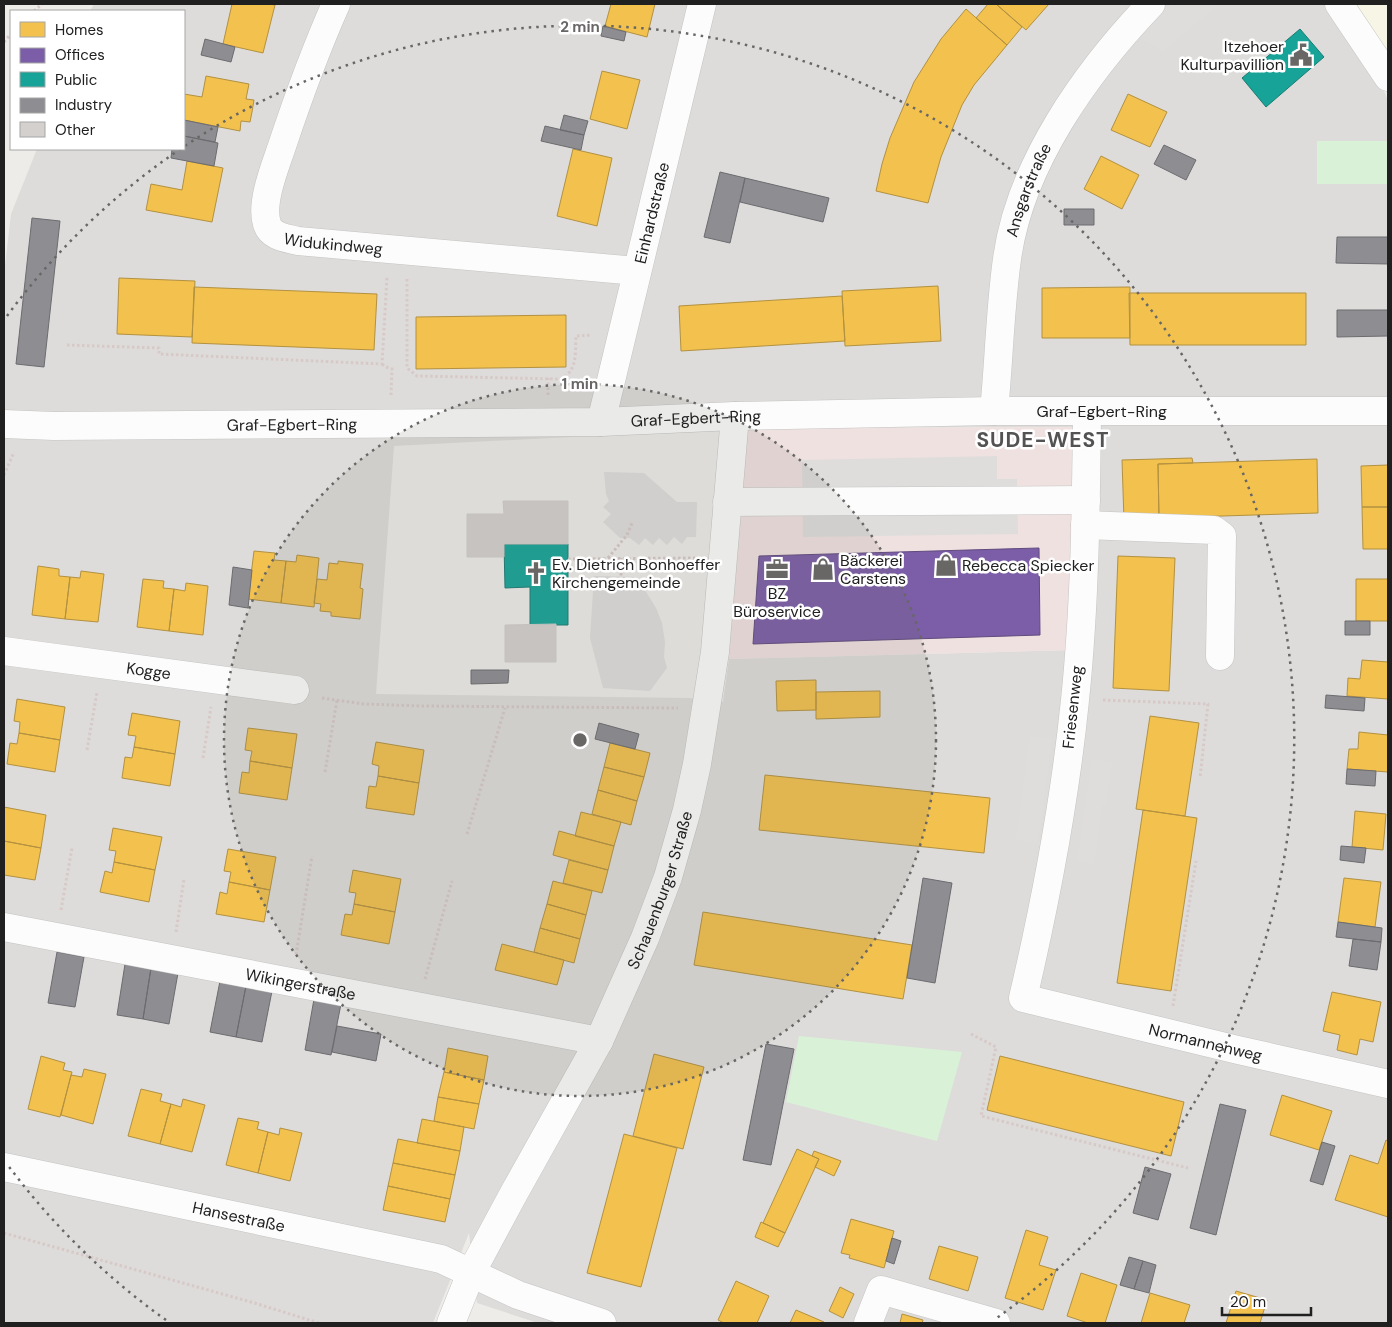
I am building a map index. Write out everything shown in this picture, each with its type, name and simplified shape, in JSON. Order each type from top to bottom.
[{"type":"street","name":"Widukindweg","points":[[336,4],[303,81],[273,175],[266,202],[265,215],[267,226],[273,234],[298,241],[637,272]]},
{"type":"street","name":"Einhardstraße","points":[[601,422],[702,4]]},
{"type":"street","name":"Ansgarstraße","points":[[994,411],[1007,258],[1020,207],[1030,180],[1045,147],[1073,100],[1124,32],[1151,4]]},
{"type":"street","points":[[1339,4],[1388,77]]},
{"type":"street","name":"Graf-Egbert-Ring","points":[[4,424],[64,426],[601,422],[736,416],[994,411],[1388,411]]},
{"type":"street","name":"Friesenweg","points":[[1023,998],[1042,919],[1054,853],[1075,699],[1085,512],[1087,412]]},
{"type":"street","name":"Schauenburger Straße","points":[[451,1323],[472,1273],[514,1193],[599,1042],[645,938],[668,876],[689,801],[697,764],[715,652],[736,416]]},
{"type":"street","points":[[727,502],[801,501],[1085,512],[1214,530],[1222,536],[1220,656]]},
{"type":"street","name":"Kogge","points":[[4,651],[295,690]]},
{"type":"street","name":"Wikingerstraße","points":[[4,928],[599,1042]]},
{"type":"street","name":"Normannenweg","points":[[1023,998],[1388,1084]]},
{"type":"street","name":"Hansestraße","points":[[4,1167],[441,1259],[518,1294],[602,1323]]},
{"type":"street","points":[[868,1323],[881,1290],[996,1323]]},
{"type":"path","points":[[382,364],[398,250]]},
{"type":"path","points":[[398,250],[407,368],[417,376],[560,379],[572,369],[576,336],[623,332]]},
{"type":"path","points":[[67,345],[159,348],[159,354],[382,364],[386,368],[392,369],[391,401]]},
{"type":"path","points":[[548,378],[548,398]]},
{"type":"path","points":[[4,475],[12,457]]},
{"type":"path","points":[[608,558],[627,535],[632,523]]},
{"type":"path","points":[[621,558],[621,578]]},
{"type":"path","points":[[568,559],[723,558]]},
{"type":"path","points":[[87,750],[101,664]]},
{"type":"path","points":[[203,758],[215,680]]},
{"type":"path","points":[[295,690],[319,697],[364,704],[505,708],[706,709]]},
{"type":"path","points":[[1075,699],[1208,704],[1200,778]]},
{"type":"path","points":[[325,772],[337,700]]},
{"type":"path","points":[[467,834],[505,708]]},
{"type":"path","points":[[56,937],[72,848]]},
{"type":"path","points":[[292,983],[312,856]]},
{"type":"path","points":[[1176,991],[1196,861]]},
{"type":"path","points":[[172,960],[184,879]]},
{"type":"path","points":[[418,1007],[452,882]]},
{"type":"path","points":[[971,1034],[996,1047],[981,1116],[1188,1168]]},
{"type":"path","points":[[4,1233],[319,1323]]},
{"type":"shaded area","points":[[94,4],[1326,4],[1383,89],[1388,100],[1388,1323],[538,1323],[477,1303],[469,1233],[433,1323],[4,1323],[4,274],[11,214],[37,150],[185,150],[185,10],[91,10]],"holes":[[[1079,427],[1072,650],[729,659],[723,702],[689,698],[376,694],[394,446],[748,428]]]},
{"type":"shaded area","points":[[1172,4],[1219,4],[1163,51],[1136,36]]},
{"type":"shaded area","points":[[1354,4],[1388,4],[1388,52]]},
{"type":"shaded area","points":[[1079,427],[1072,650],[729,659],[748,428]]},
{"type":"shaded area","points":[[997,456],[997,479],[1017,479],[1018,534],[803,537],[802,460]]},
{"type":"shaded area","points":[[604,472],[644,473],[677,502],[697,502],[696,537],[687,537],[682,544],[674,537],[667,545],[659,538],[653,545],[645,538],[639,545],[630,538],[620,538],[603,522],[611,514],[603,507],[609,501],[606,494]]},
{"type":"shaded area","points":[[594,576],[637,577],[656,608],[662,623],[665,642],[664,657],[667,668],[650,691],[603,688],[590,638]]},
{"type":"shaded area","points":[[1030,736],[1052,739],[1038,843],[1016,840]]},
{"type":"shaded area","points":[[1092,759],[1112,762],[1106,805],[1102,805],[1094,864],[1077,861]]},
{"type":"green space","points":[[1317,141],[1388,141],[1388,184],[1317,184]]},
{"type":"green space","points":[[799,1036],[962,1052],[937,1141],[786,1102]]},
{"type":"building: Homes","points":[[232,4],[275,5],[263,53],[223,44]]},
{"type":"building: Homes","points":[[611,4],[655,4],[647,37],[605,26]]},
{"type":"building: Homes","points":[[988,4],[996,4],[1022,27],[1007,45],[976,18]]},
{"type":"building: Homes","points":[[996,4],[1049,4],[1026,30]]},
{"type":"building: Homes","points":[[966,9],[1007,45],[974,85],[962,105],[941,157],[928,203],[876,191],[890,138],[914,82],[941,39]]},
{"type":"building: Homes","points":[[602,71],[640,80],[627,129],[590,119]]},
{"type":"building: Homes","points":[[206,76],[249,84],[246,99],[254,100],[250,122],[241,121],[240,131],[185,120],[185,94],[202,97]]},
{"type":"building: Homes","points":[[1128,94],[1167,112],[1150,147],[1111,130]]},
{"type":"building: Homes","points":[[573,149],[612,158],[597,226],[557,216]]},
{"type":"building: Homes","points":[[1101,156],[1139,175],[1122,209],[1084,189]]},
{"type":"building: Homes","points":[[187,161],[223,168],[212,222],[146,210],[151,184],[182,190]]},
{"type":"building: Homes","points":[[119,278],[195,281],[192,337],[117,334]]},
{"type":"building: Homes","points":[[938,286],[941,341],[845,346],[842,291]]},
{"type":"building: Homes","points":[[194,287],[377,294],[374,350],[192,343]]},
{"type":"building: Homes","points":[[1130,287],[1130,338],[1042,338],[1042,288]]},
{"type":"building: Homes","points":[[1129,293],[1306,293],[1306,345],[1130,345]]},
{"type":"building: Homes","points":[[842,296],[845,341],[681,351],[679,306]]},
{"type":"building: Homes","points":[[566,315],[566,367],[416,369],[416,317]]},
{"type":"building: Homes","points":[[1192,458],[1193,463],[1158,464],[1159,518],[1124,520],[1122,460]]},
{"type":"building: Homes","points":[[1317,459],[1318,513],[1159,518],[1158,464]]},
{"type":"building: Homes","points":[[1388,465],[1388,507],[1362,507],[1361,466]]},
{"type":"building: Homes","points":[[1362,507],[1388,507],[1388,549],[1363,549]]},
{"type":"building: Homes","points":[[254,551],[275,553],[274,560],[286,561],[281,603],[248,599]]},
{"type":"building: Homes","points":[[297,555],[319,558],[314,607],[281,603],[286,561],[296,562]]},
{"type":"building: Homes","points":[[1118,556],[1175,558],[1169,691],[1113,688]]},
{"type":"building: Homes","points":[[338,561],[363,564],[360,588],[363,589],[360,619],[331,616],[331,612],[320,611],[321,604],[314,603],[317,579],[327,580],[329,563],[338,564]]},
{"type":"building: Homes","points":[[38,566],[59,569],[59,576],[70,577],[65,619],[32,615]]},
{"type":"building: Homes","points":[[81,571],[104,574],[98,622],[65,619],[70,577],[80,578]]},
{"type":"building: Homes","points":[[143,579],[164,581],[163,588],[174,589],[169,631],[137,627]]},
{"type":"building: Homes","points":[[1356,579],[1388,579],[1388,621],[1356,621]]},
{"type":"building: Homes","points":[[186,583],[208,586],[203,635],[169,631],[174,589],[185,591]]},
{"type":"building: Homes","points":[[1362,660],[1388,662],[1388,699],[1347,696],[1348,678],[1360,679]]},
{"type":"building: Homes","points":[[816,680],[816,710],[777,711],[776,681]]},
{"type":"building: Homes","points":[[880,691],[880,717],[816,719],[816,692]]},
{"type":"building: Homes","points":[[17,699],[65,707],[60,740],[19,733],[20,722],[14,721]]},
{"type":"building: Homes","points":[[132,713],[180,721],[175,754],[134,747],[136,736],[128,735]]},
{"type":"building: Homes","points":[[1150,716],[1199,723],[1185,816],[1136,809]]},
{"type":"building: Homes","points":[[248,728],[297,734],[292,768],[250,761],[252,751],[245,750]]},
{"type":"building: Homes","points":[[1359,732],[1388,735],[1388,772],[1347,769],[1349,749],[1358,749]]},
{"type":"building: Homes","points":[[19,733],[60,740],[55,772],[7,764],[10,743],[17,744]]},
{"type":"building: Homes","points":[[376,742],[424,750],[419,783],[378,776],[379,766],[372,764]]},
{"type":"building: Homes","points":[[610,743],[650,753],[644,777],[604,767]]},
{"type":"building: Homes","points":[[134,747],[175,754],[170,786],[122,778],[125,757],[132,758]]},
{"type":"building: Homes","points":[[250,761],[292,768],[287,800],[239,793],[242,772],[249,773]]},
{"type":"building: Homes","points":[[604,767],[644,777],[637,801],[598,790]]},
{"type":"building: Homes","points":[[765,775],[990,798],[984,853],[759,830]]},
{"type":"building: Homes","points":[[378,776],[419,783],[414,815],[366,808],[369,786],[376,787]]},
{"type":"building: Homes","points":[[598,790],[637,801],[631,825],[592,814]]},
{"type":"building: Homes","points":[[4,807],[46,815],[41,848],[4,841]]},
{"type":"building: Homes","points":[[1143,810],[1197,818],[1171,991],[1117,983]]},
{"type":"building: Homes","points":[[1355,811],[1386,814],[1383,850],[1352,847]]},
{"type":"building: Homes","points":[[581,812],[621,822],[614,846],[575,836]]},
{"type":"building: Homes","points":[[113,828],[162,837],[155,870],[114,862],[116,851],[109,850]]},
{"type":"building: Homes","points":[[559,831],[614,846],[608,870],[553,855]]},
{"type":"building: Homes","points":[[4,841],[41,848],[35,880],[4,875]]},
{"type":"building: Homes","points":[[228,849],[276,857],[270,890],[229,882],[231,872],[224,871]]},
{"type":"building: Homes","points":[[569,860],[608,870],[602,893],[563,883]]},
{"type":"building: Homes","points":[[114,862],[155,870],[149,902],[100,892],[105,871],[112,873]]},
{"type":"building: Homes","points":[[353,870],[401,879],[395,912],[354,904],[356,893],[349,892]]},
{"type":"building: Homes","points":[[1344,878],[1381,882],[1375,927],[1338,922]]},
{"type":"building: Homes","points":[[553,881],[592,891],[586,915],[547,904]]},
{"type":"building: Homes","points":[[229,882],[270,890],[264,922],[216,914],[220,892],[227,894]]},
{"type":"building: Homes","points":[[354,904],[395,912],[389,944],[341,935],[345,914],[352,915]]},
{"type":"building: Homes","points":[[547,904],[586,915],[580,939],[540,928]]},
{"type":"building: Homes","points":[[703,912],[912,945],[903,999],[694,965]]},
{"type":"building: Homes","points":[[540,928],[580,939],[574,963],[534,952]]},
{"type":"building: Homes","points":[[502,944],[564,960],[557,985],[495,970]]},
{"type":"building: Homes","points":[[1332,992],[1381,1002],[1373,1042],[1360,1039],[1357,1055],[1337,1050],[1340,1035],[1323,1031]]},
{"type":"building: Homes","points":[[448,1048],[488,1056],[484,1080],[444,1072]]},
{"type":"building: Homes","points":[[654,1054],[704,1067],[683,1149],[633,1136]]},
{"type":"building: Homes","points":[[41,1056],[65,1063],[63,1070],[72,1072],[60,1117],[28,1109]]},
{"type":"building: Homes","points":[[1000,1056],[1184,1102],[1171,1156],[987,1110]]},
{"type":"building: Homes","points":[[84,1069],[106,1074],[93,1124],[61,1115],[71,1075],[82,1077]]},
{"type":"building: Homes","points":[[444,1072],[484,1080],[479,1104],[438,1097]]},
{"type":"building: Homes","points":[[141,1089],[162,1094],[160,1101],[171,1104],[160,1144],[128,1136]]},
{"type":"building: Homes","points":[[1282,1095],[1332,1111],[1319,1150],[1270,1135]]},
{"type":"building: Homes","points":[[438,1097],[479,1104],[474,1129],[434,1121]]},
{"type":"building: Homes","points":[[183,1099],[205,1105],[192,1152],[160,1144],[171,1104],[181,1107]]},
{"type":"building: Homes","points":[[238,1118],[259,1122],[257,1129],[268,1132],[258,1173],[226,1165]]},
{"type":"building: Homes","points":[[422,1119],[464,1127],[460,1151],[417,1143]]},
{"type":"building: Homes","points":[[280,1128],[302,1133],[290,1181],[258,1173],[268,1132],[279,1135]]},
{"type":"building: Homes","points":[[624,1134],[677,1148],[641,1287],[587,1273]]},
{"type":"building: Homes","points":[[398,1139],[460,1151],[455,1175],[393,1163]]},
{"type":"building: Homes","points":[[1386,1140],[1388,1141],[1388,1217],[1335,1200],[1350,1155],[1378,1164]]},
{"type":"building: Homes","points":[[797,1149],[819,1159],[785,1233],[763,1223]]},
{"type":"building: Homes","points":[[814,1151],[841,1161],[834,1176],[815,1167],[819,1159],[812,1156]]},
{"type":"building: Homes","points":[[393,1163],[455,1175],[450,1199],[388,1186]]},
{"type":"building: Homes","points":[[388,1186],[450,1199],[445,1222],[383,1210]]},
{"type":"building: Homes","points":[[851,1219],[894,1231],[884,1268],[849,1258],[850,1255],[841,1253]]},
{"type":"building: Homes","points":[[761,1222],[785,1233],[778,1247],[755,1237]]},
{"type":"building: Homes","points":[[1026,1230],[1048,1237],[1039,1265],[1056,1270],[1043,1310],[1005,1298]]},
{"type":"building: Homes","points":[[939,1246],[978,1257],[968,1291],[929,1279]]},
{"type":"building: Homes","points":[[1081,1273],[1117,1285],[1105,1323],[1088,1323],[1067,1316]]},
{"type":"building: Homes","points":[[736,1281],[769,1296],[757,1323],[724,1323],[718,1320]]},
{"type":"building: Homes","points":[[840,1287],[854,1294],[843,1318],[829,1311]]},
{"type":"building: Homes","points":[[1236,1291],[1267,1300],[1260,1323],[1226,1323]]},
{"type":"building: Homes","points":[[1150,1293],[1190,1305],[1184,1323],[1141,1323]]},
{"type":"building: Homes","points":[[796,1310],[824,1322],[824,1323],[790,1323]]},
{"type":"building: Homes","points":[[902,1314],[923,1320],[922,1323],[900,1323]]},
{"type":"building: Offices","points":[[1039,548],[1040,635],[753,644],[759,556]]},
{"type":"building: Public","points":[[1300,29],[1324,57],[1266,107],[1242,78]]},
{"type":"building: Public","name":"Ev. Dietrich Bonhoeffer Kirchengemeinde","points":[[504,544],[568,544],[568,625],[530,625],[530,587],[505,588]]},
{"type":"building: Industry","points":[[603,26],[626,32],[624,41],[601,36]]},
{"type":"building: Industry","points":[[205,39],[235,47],[231,62],[201,55]]},
{"type":"building: Industry","points":[[564,115],[588,121],[584,135],[560,130]]},
{"type":"building: Industry","points":[[185,120],[218,127],[215,142],[185,136]]},
{"type":"building: Industry","points":[[545,126],[584,135],[581,150],[541,141]]},
{"type":"building: Industry","points":[[185,136],[218,143],[214,166],[171,158],[172,150],[185,150]]},
{"type":"building: Industry","points":[[1164,145],[1196,160],[1186,180],[1154,164]]},
{"type":"building: Industry","points":[[720,172],[745,178],[730,243],[704,237]]},
{"type":"building: Industry","points":[[745,178],[829,198],[823,222],[740,202]]},
{"type":"building: Industry","points":[[1064,209],[1094,209],[1094,225],[1064,225]]},
{"type":"building: Industry","points":[[32,218],[60,221],[44,367],[16,364]]},
{"type":"building: Industry","points":[[1337,237],[1388,237],[1388,264],[1336,263]]},
{"type":"building: Industry","points":[[1337,310],[1388,310],[1388,336],[1337,337]]},
{"type":"building: Industry","points":[[233,567],[252,570],[248,608],[229,605]]},
{"type":"building: Industry","points":[[1345,621],[1370,621],[1370,635],[1345,635]]},
{"type":"building: Industry","points":[[471,670],[509,670],[508,683],[471,684]]},
{"type":"building: Industry","points":[[1326,695],[1365,698],[1364,711],[1325,708]]},
{"type":"building: Industry","points":[[599,723],[639,734],[635,749],[595,739]]},
{"type":"building: Industry","points":[[1347,769],[1376,771],[1375,786],[1346,784]]},
{"type":"building: Industry","points":[[1341,846],[1366,848],[1364,863],[1340,860]]},
{"type":"building: Industry","points":[[923,878],[952,883],[935,983],[907,978]]},
{"type":"building: Industry","points":[[1338,922],[1382,928],[1381,942],[1336,937]]},
{"type":"building: Industry","points":[[1353,939],[1381,942],[1377,970],[1349,966]]},
{"type":"building: Industry","points":[[57,952],[84,957],[75,1007],[48,1003]]},
{"type":"building: Industry","points":[[125,964],[151,968],[143,1019],[117,1015]]},
{"type":"building: Industry","points":[[151,968],[178,973],[169,1024],[143,1019]]},
{"type":"building: Industry","points":[[220,981],[246,986],[236,1037],[210,1032]]},
{"type":"building: Industry","points":[[246,986],[272,991],[262,1042],[236,1037]]},
{"type":"building: Industry","points":[[314,999],[341,1004],[331,1055],[305,1050]]},
{"type":"building: Industry","points":[[337,1026],[381,1034],[376,1061],[332,1052]]},
{"type":"building: Industry","points":[[766,1044],[794,1049],[771,1165],[743,1160]]},
{"type":"building: Industry","points":[[1220,1104],[1246,1110],[1216,1235],[1190,1228]]},
{"type":"building: Industry","points":[[1322,1142],[1335,1146],[1323,1185],[1310,1181]]},
{"type":"building: Industry","points":[[1145,1167],[1171,1174],[1158,1220],[1133,1213]]},
{"type":"building: Industry","points":[[892,1238],[901,1241],[894,1264],[886,1261]]},
{"type":"building: Industry","points":[[1129,1257],[1143,1261],[1134,1289],[1120,1285]]},
{"type":"building: Industry","points":[[1143,1261],[1156,1265],[1149,1293],[1134,1289]]},
{"type":"building: Other","points":[[503,501],[568,501],[568,544],[504,544],[504,557],[467,557],[467,514],[504,514]]},
{"type":"building: Other","points":[[556,624],[556,662],[505,662],[505,625]]},
{"type":"place","name":"Itzehoer Kulturpavillion","points":[[1301,55]]},
{"type":"place","name":"Rebecca Spiecker","points":[[946,565]]},
{"type":"place","name":"BZ Büroservice","points":[[777,569]]},
{"type":"place","name":"Bäckerei Carstens","points":[[823,569]]},
{"type":"place","name":"Ev. Dietrich Bonhoeffer Kirchengemeinde","points":[[536,573]]},
{"type":"district","name":"SUDE-WEST","points":[[1043,440]]}]
